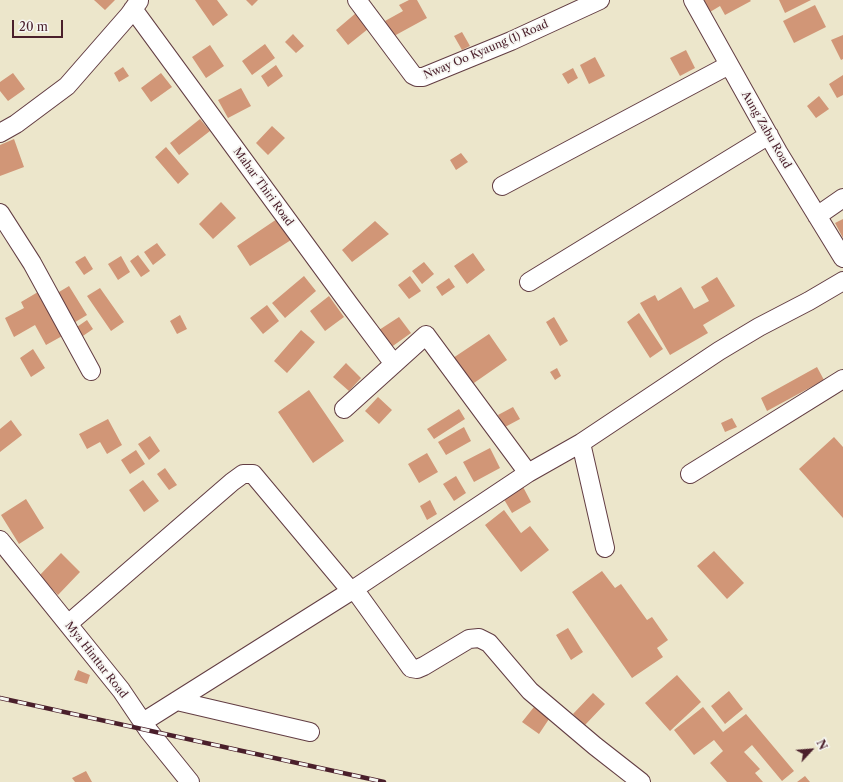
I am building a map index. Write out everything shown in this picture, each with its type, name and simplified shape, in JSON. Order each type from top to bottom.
[{"type":"street","name":"Nway Oo Kyaung (1) Road","points":[[357,0],[412,75],[418,77],[423,77],[511,41],[600,0]]},
{"type":"street","name":"Aung Zabu Road","points":[[693,0],[778,152],[843,258]]},
{"type":"street","points":[[0,133],[16,124],[67,86],[129,15],[136,3]]},
{"type":"street","name":"Mahar Thiri Road","points":[[136,3],[349,304],[394,364]]},
{"type":"street","points":[[502,186],[729,65]]},
{"type":"street","points":[[529,282],[769,135]]},
{"type":"street","points":[[817,216],[843,198]]},
{"type":"street","points":[[0,213],[32,263],[90,371]]},
{"type":"street","points":[[143,722],[351,591],[528,473],[581,443],[719,351],[759,327],[809,301],[843,281]]},
{"type":"street","points":[[344,409],[426,335],[528,473]]},
{"type":"street","points":[[690,474],[843,379]]},
{"type":"street","points":[[581,443],[605,548]]},
{"type":"street","points":[[68,624],[232,482],[243,474],[253,474],[351,591],[357,593],[411,668],[417,669],[424,666],[469,639],[479,638],[489,643],[530,691],[595,746],[641,782]]},
{"type":"street","name":"Mya Hinttar Road","points":[[0,540],[121,690],[143,722],[190,782]]},
{"type":"street","points":[[177,701],[310,732]]},
{"type":"building","points":[[94,0],[115,0],[105,10]]},
{"type":"building","points":[[195,0],[217,0],[228,15],[213,26]]},
{"type":"building","points":[[246,0],[258,0],[252,6]]},
{"type":"building","points":[[409,0],[417,0],[427,18],[394,36],[385,21],[403,11],[399,5]]},
{"type":"building","points":[[704,0],[751,1],[725,15],[720,6],[710,12]]},
{"type":"building","points":[[779,0],[811,0],[785,13]]},
{"type":"building","points":[[815,5],[826,27],[794,43],[783,21]]},
{"type":"building","points":[[356,13],[368,29],[348,45],[336,30]]},
{"type":"building","points":[[462,32],[470,46],[462,50],[454,36]]},
{"type":"building","points":[[293,34],[304,46],[296,53],[285,42]]},
{"type":"building","points":[[843,35],[843,59],[841,60],[831,40]]},
{"type":"building","points":[[265,44],[275,58],[252,75],[242,61]]},
{"type":"building","points":[[210,45],[224,66],[206,78],[192,57]]},
{"type":"building","points":[[686,50],[695,68],[680,76],[670,58]]},
{"type":"building","points":[[595,57],[605,76],[589,84],[580,65]]},
{"type":"building","points":[[276,65],[283,76],[268,87],[261,76]]},
{"type":"building","points":[[123,67],[129,76],[119,82],[114,73]]},
{"type":"building","points":[[573,68],[578,78],[568,84],[562,74]]},
{"type":"building","points":[[13,73],[25,89],[8,101],[0,91],[0,82]]},
{"type":"building","points":[[161,73],[172,87],[151,102],[141,88]]},
{"type":"building","points":[[843,75],[843,95],[837,98],[829,84]]},
{"type":"building","points":[[241,88],[251,106],[228,118],[218,100]]},
{"type":"building","points":[[819,96],[829,109],[816,118],[807,106]]},
{"type":"building","points":[[200,119],[210,131],[179,155],[170,143]]},
{"type":"building","points":[[272,126],[285,138],[268,155],[256,143]]},
{"type":"building","points":[[14,139],[24,167],[0,176],[0,145]]},
{"type":"building","points":[[166,147],[189,174],[178,184],[155,157]]},
{"type":"building","points":[[461,153],[468,162],[456,170],[450,160]]},
{"type":"building","points":[[221,202],[236,218],[213,239],[199,224]]},
{"type":"building","points":[[277,219],[291,240],[250,266],[237,246]]},
{"type":"building","points":[[843,219],[843,238],[835,223]]},
{"type":"building","points":[[375,221],[389,234],[352,262],[342,250]]},
{"type":"building","points":[[157,243],[166,255],[153,265],[144,252]]},
{"type":"building","points":[[473,253],[485,270],[467,284],[454,266]]},
{"type":"building","points":[[138,255],[150,271],[141,277],[130,261]]},
{"type":"building","points":[[85,256],[93,269],[84,275],[75,262]]},
{"type":"building","points":[[121,256],[130,272],[118,280],[108,264]]},
{"type":"building","points":[[424,262],[434,274],[422,284],[412,271]]},
{"type":"building","points":[[304,276],[316,291],[285,318],[272,303]]},
{"type":"building","points":[[410,276],[421,291],[409,299],[398,285]]},
{"type":"building","points":[[717,277],[735,306],[703,325],[708,333],[670,355],[640,303],[655,295],[658,301],[681,287],[694,309],[709,301],[701,287]]},
{"type":"building","points":[[449,278],[455,287],[442,296],[436,287]]},
{"type":"building","points":[[69,286],[87,315],[72,324],[54,295]]},
{"type":"building","points":[[100,288],[124,322],[111,331],[87,296]]},
{"type":"building","points":[[38,292],[64,335],[46,345],[35,325],[14,337],[5,318],[24,308],[21,302]]},
{"type":"building","points":[[329,296],[344,317],[325,331],[310,311]]},
{"type":"building","points":[[267,305],[279,321],[263,334],[250,318]]},
{"type":"building","points":[[639,313],[663,349],[650,358],[627,322]]},
{"type":"building","points":[[180,315],[187,329],[177,334],[170,321]]},
{"type":"building","points":[[399,317],[411,333],[390,348],[379,330]]},
{"type":"building","points":[[554,317],[568,341],[560,346],[546,322]]},
{"type":"building","points":[[87,320],[93,329],[80,338],[74,329]]},
{"type":"building","points":[[301,330],[315,342],[287,373],[274,361]]},
{"type":"building","points":[[489,334],[507,360],[471,385],[453,358]]},
{"type":"building","points":[[33,349],[45,368],[31,377],[20,358]]},
{"type":"building","points":[[346,363],[361,378],[349,391],[333,377]]},
{"type":"building","points":[[817,367],[824,380],[767,411],[761,398]]},
{"type":"building","points":[[557,368],[561,376],[555,380],[550,372]]},
{"type":"building","points":[[309,390],[344,441],[313,463],[278,412]]},
{"type":"building","points":[[378,397],[392,410],[379,424],[365,411]]},
{"type":"building","points":[[513,407],[520,419],[505,427],[498,415]]},
{"type":"building","points":[[459,409],[465,419],[434,439],[427,429]]},
{"type":"building","points":[[732,418],[737,427],[725,432],[721,423]]},
{"type":"building","points":[[108,419],[122,445],[107,454],[100,442],[87,449],[79,434]]},
{"type":"building","points":[[11,420],[22,435],[0,452],[0,429]]},
{"type":"building","points":[[464,427],[471,441],[446,455],[438,442]]},
{"type":"building","points":[[150,436],[160,451],[149,460],[138,444]]},
{"type":"building","points":[[834,437],[843,447],[843,518],[799,469]]},
{"type":"building","points":[[490,448],[500,468],[474,482],[463,462]]},
{"type":"building","points":[[136,450],[145,464],[130,474],[121,460]]},
{"type":"building","points":[[427,453],[438,472],[419,483],[408,464]]},
{"type":"building","points":[[165,468],[177,485],[169,490],[157,474]]},
{"type":"building","points":[[456,476],[466,493],[454,501],[443,484]]},
{"type":"building","points":[[143,480],[159,501],[144,512],[129,490]]},
{"type":"building","points":[[522,485],[531,502],[512,513],[502,496]]},
{"type":"building","points":[[26,499],[44,528],[19,544],[1,515]]},
{"type":"building","points":[[430,500],[437,514],[427,520],[420,506]]},
{"type":"building","points":[[504,510],[521,533],[530,526],[549,550],[521,572],[485,525]]},
{"type":"building","points":[[714,551],[744,583],[727,599],[697,566]]},
{"type":"building","points":[[61,553],[80,572],[58,595],[39,576]]},
{"type":"building","points":[[602,571],[615,588],[621,584],[647,620],[652,617],[668,640],[657,648],[663,657],[632,678],[572,592]]},
{"type":"building","points":[[568,628],[583,652],[571,660],[556,635]]},
{"type":"building","points":[[78,670],[90,675],[87,684],[74,680]]},
{"type":"building","points":[[677,675],[701,702],[670,731],[645,703]]},
{"type":"building","points":[[729,691],[743,709],[725,724],[711,706]]},
{"type":"building","points":[[593,693],[605,704],[585,725],[573,714]]},
{"type":"building","points":[[534,707],[549,719],[539,734],[522,722]]},
{"type":"building","points":[[703,707],[723,732],[746,714],[794,771],[782,781],[752,745],[744,752],[760,769],[755,773],[763,782],[727,782],[710,763],[723,751],[714,740],[694,755],[674,730]]},
{"type":"building","points":[[86,771],[92,782],[75,782],[72,778]]},
{"type":"building","points":[[805,776],[810,782],[797,782]]},
{"type":"railway","points":[[0,698],[384,782]]}]
